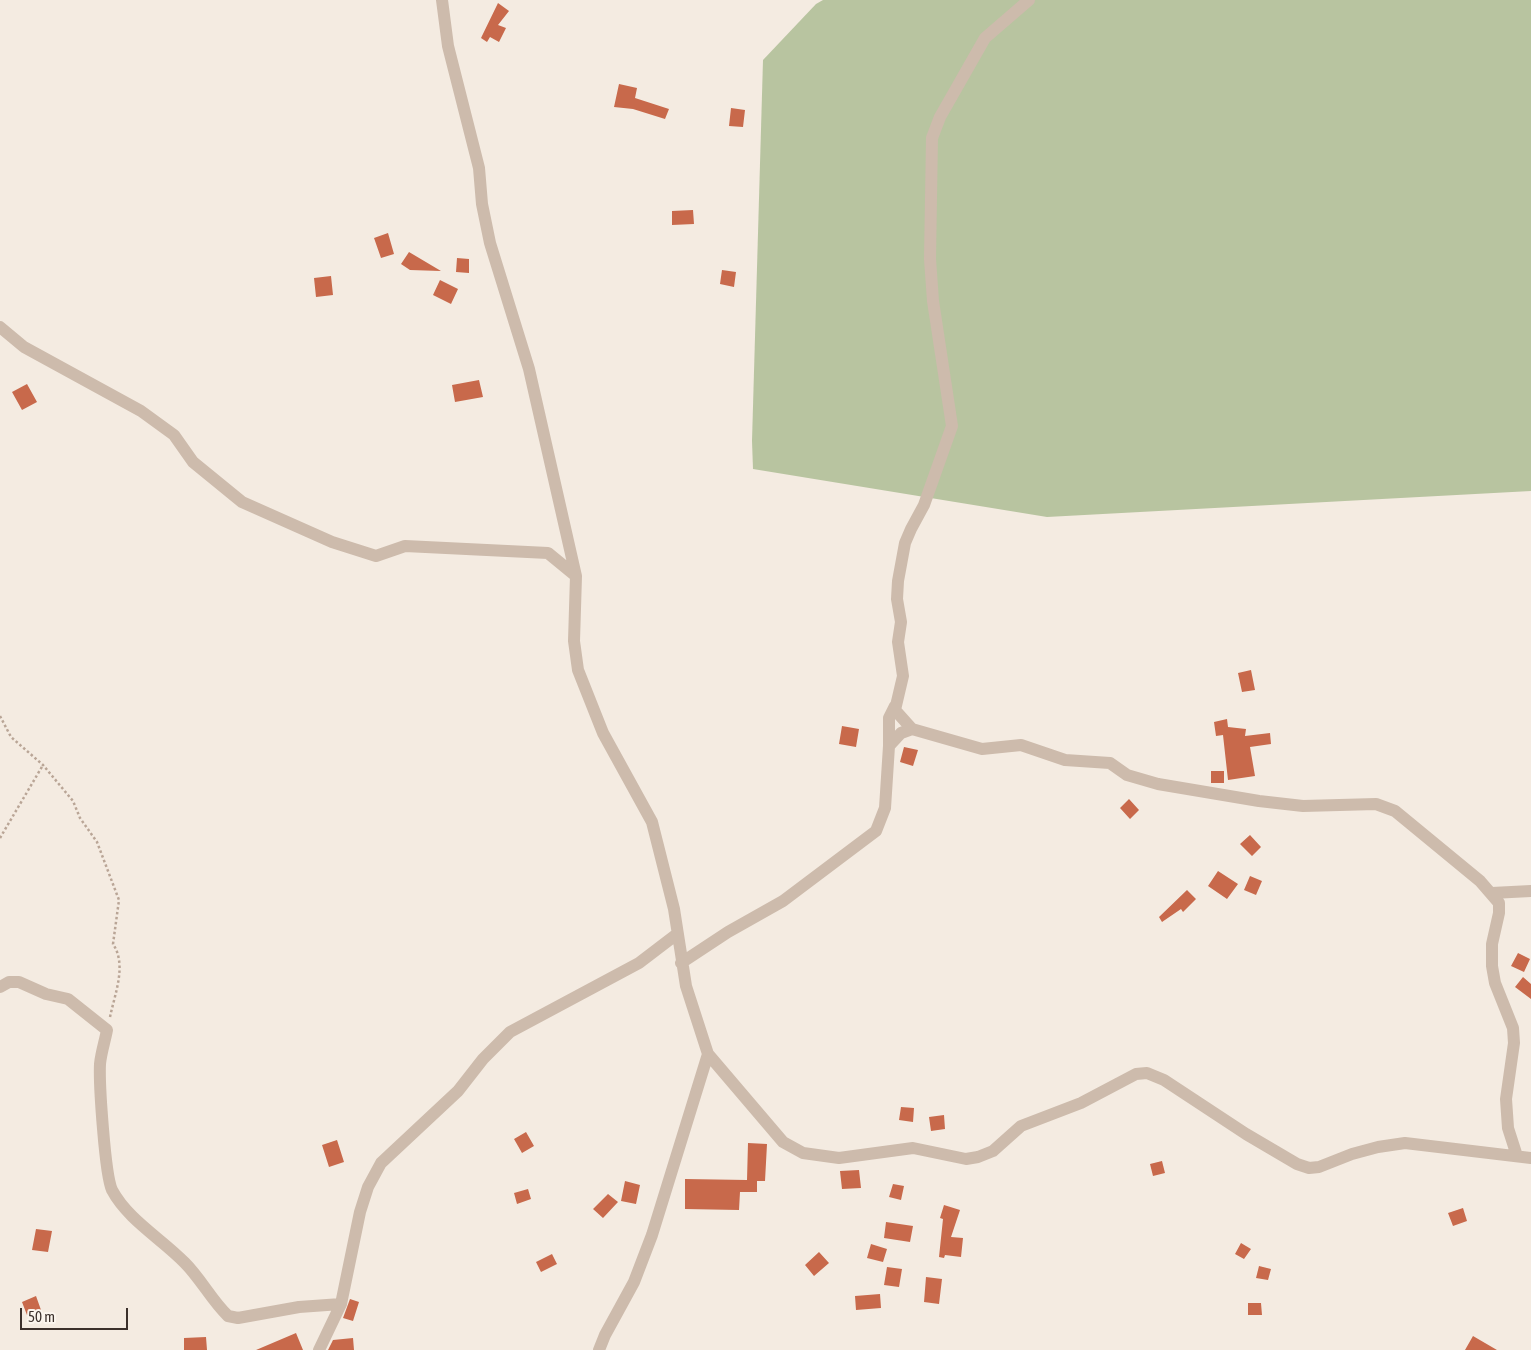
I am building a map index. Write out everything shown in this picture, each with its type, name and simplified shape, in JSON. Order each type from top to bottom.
[{"type":"street","points":[[442,0],[448,46],[480,168],[482,204],[490,243],[529,369],[576,576],[574,640],[578,670],[603,732],[652,822],[664,863],[681,963],[708,1054],[783,1142],[803,1153],[840,1158],[913,1148],[959,1158],[978,1157],[993,1151],[1021,1126],[1081,1103],[1136,1074],[1147,1073],[1164,1080],[1246,1134],[1297,1164],[1308,1168],[1319,1167],[1352,1154],[1404,1143],[1531,1158]]},
{"type":"street","points":[[681,963],[728,932],[783,901],[876,831],[885,808],[889,718],[903,684],[898,642],[901,622],[897,599],[898,581],[911,529],[924,505],[952,426],[933,301],[930,259],[932,138],[940,117],[985,38],[1030,0]]},
{"type":"street","points":[[0,326],[24,347],[141,411],[174,435],[193,462],[242,502],[332,542],[376,556],[405,546],[543,552],[548,553],[576,576]]},
{"type":"street","points":[[895,706],[898,714],[912,729],[982,750],[1021,745],[1072,761],[1110,763],[1127,775],[1158,784],[1259,801],[1303,806],[1376,804],[1395,811],[1492,893],[1499,903],[1499,913],[1492,944],[1492,966],[1495,983],[1513,1028],[1514,1043],[1506,1099],[1508,1128],[1516,1156]]},
{"type":"street","points":[[889,746],[901,733],[912,729]]},
{"type":"street","points":[[1492,893],[1531,892]]},
{"type":"street","points":[[319,1350],[341,1304],[360,1212],[368,1188],[382,1163],[458,1091],[483,1059],[510,1032],[639,963],[677,934]]},
{"type":"street","points":[[0,987],[9,982],[19,982],[46,994],[68,999],[107,1030],[100,1063],[107,1164],[112,1189],[154,1236],[173,1250],[201,1279],[221,1310],[228,1316],[238,1318],[299,1307],[341,1304]]},
{"type":"street","points":[[600,1350],[605,1335],[634,1282],[652,1235],[708,1054]]},
{"type":"path","points":[[0,716],[11,737],[43,765],[73,801],[80,818],[96,842],[119,900],[114,944],[120,953],[121,965],[107,1030]]},
{"type":"path","points":[[0,838],[43,765]]},
{"type":"green space","points":[[823,0],[1531,0],[1531,491],[1047,517],[753,469],[752,441],[763,60],[816,4]]},
{"type":"building","points":[[498,3],[509,11],[498,25],[506,28],[499,42],[490,37],[487,42],[481,38]]},
{"type":"building","points":[[619,84],[637,88],[635,98],[669,109],[665,119],[633,109],[614,107]]},
{"type":"building","points":[[731,108],[745,110],[743,127],[729,126]]},
{"type":"building","points":[[693,210],[694,224],[672,225],[672,211]]},
{"type":"building","points":[[388,233],[394,254],[381,258],[374,238]]},
{"type":"building","points":[[409,252],[441,271],[410,270],[401,264]]},
{"type":"building","points":[[457,258],[469,259],[469,273],[456,272]]},
{"type":"building","points":[[722,270],[736,272],[734,287],[720,284]]},
{"type":"building","points":[[331,276],[333,295],[316,297],[314,278]]},
{"type":"building","points":[[440,280],[458,289],[451,304],[433,295]]},
{"type":"building","points":[[479,380],[483,397],[455,402],[452,385]]},
{"type":"building","points":[[27,384],[37,402],[22,410],[12,392]]},
{"type":"building","points":[[1251,670],[1255,690],[1242,692],[1238,673]]},
{"type":"building","points":[[1227,719],[1228,727],[1246,729],[1245,736],[1270,733],[1271,744],[1250,747],[1255,776],[1228,780],[1223,735],[1216,736],[1214,722]]},
{"type":"building","points":[[842,726],[859,729],[856,747],[839,744]]},
{"type":"building","points":[[904,747],[918,750],[913,766],[900,762]]},
{"type":"building","points":[[1211,771],[1224,771],[1224,783],[1211,783]]},
{"type":"building","points":[[1129,799],[1139,810],[1130,819],[1120,808]]},
{"type":"building","points":[[1250,835],[1261,847],[1252,856],[1240,844]]},
{"type":"building","points":[[1218,871],[1238,884],[1227,899],[1208,886]]},
{"type":"building","points":[[1250,876],[1262,881],[1256,895],[1244,890]]},
{"type":"building","points":[[1187,890],[1196,899],[1183,912],[1181,909],[1162,922],[1159,917]]},
{"type":"building","points":[[1518,953],[1530,959],[1524,972],[1511,966]]},
{"type":"building","points":[[1523,977],[1531,984],[1531,999],[1515,987]]},
{"type":"building","points":[[901,1107],[914,1108],[913,1122],[899,1120]]},
{"type":"building","points":[[944,1115],[945,1129],[931,1131],[929,1117]]},
{"type":"building","points":[[526,1132],[534,1146],[522,1153],[514,1139]]},
{"type":"building","points":[[337,1140],[344,1162],[329,1167],[322,1145]]},
{"type":"building","points":[[748,1143],[767,1144],[765,1181],[757,1181],[757,1192],[740,1192],[739,1210],[685,1209],[685,1179],[747,1180]]},
{"type":"building","points":[[1162,1161],[1165,1173],[1153,1176],[1150,1164]]},
{"type":"building","points":[[859,1170],[861,1188],[842,1189],[840,1171]]},
{"type":"building","points":[[625,1181],[640,1185],[636,1204],[621,1201]]},
{"type":"building","points":[[893,1184],[904,1186],[901,1200],[889,1197]]},
{"type":"building","points":[[528,1189],[531,1199],[517,1204],[514,1193]]},
{"type":"building","points":[[608,1194],[618,1202],[603,1218],[593,1209]]},
{"type":"building","points":[[944,1205],[960,1210],[951,1237],[963,1238],[961,1257],[945,1255],[944,1258],[939,1257],[943,1219],[940,1218]]},
{"type":"building","points":[[1463,1208],[1467,1221],[1453,1226],[1448,1213]]},
{"type":"building","points":[[886,1222],[913,1226],[910,1242],[884,1238]]},
{"type":"building","points":[[36,1229],[52,1231],[48,1252],[32,1250]]},
{"type":"building","points":[[1241,1243],[1251,1249],[1244,1259],[1235,1254]]},
{"type":"building","points":[[871,1244],[887,1249],[883,1262],[867,1258]]},
{"type":"building","points":[[819,1252],[829,1263],[814,1276],[805,1265]]},
{"type":"building","points":[[552,1254],[557,1264],[541,1272],[536,1262]]},
{"type":"building","points":[[1259,1266],[1271,1269],[1268,1280],[1256,1278]]},
{"type":"building","points":[[887,1267],[902,1269],[899,1287],[884,1285]]},
{"type":"building","points":[[926,1277],[942,1279],[939,1304],[924,1302]]},
{"type":"building","points":[[880,1294],[881,1308],[856,1310],[855,1296]]},
{"type":"building","points":[[36,1296],[41,1310],[27,1315],[22,1302]]},
{"type":"building","points":[[350,1299],[359,1302],[353,1321],[343,1318]]},
{"type":"building","points":[[1248,1303],[1261,1303],[1262,1315],[1248,1315]]},
{"type":"building","points":[[296,1333],[303,1350],[256,1350]]},
{"type":"building","points":[[1473,1336],[1497,1350],[1465,1350]]},
{"type":"building","points":[[206,1337],[207,1350],[184,1350],[184,1338]]},
{"type":"building","points":[[353,1338],[354,1350],[328,1350],[333,1340]]}]
